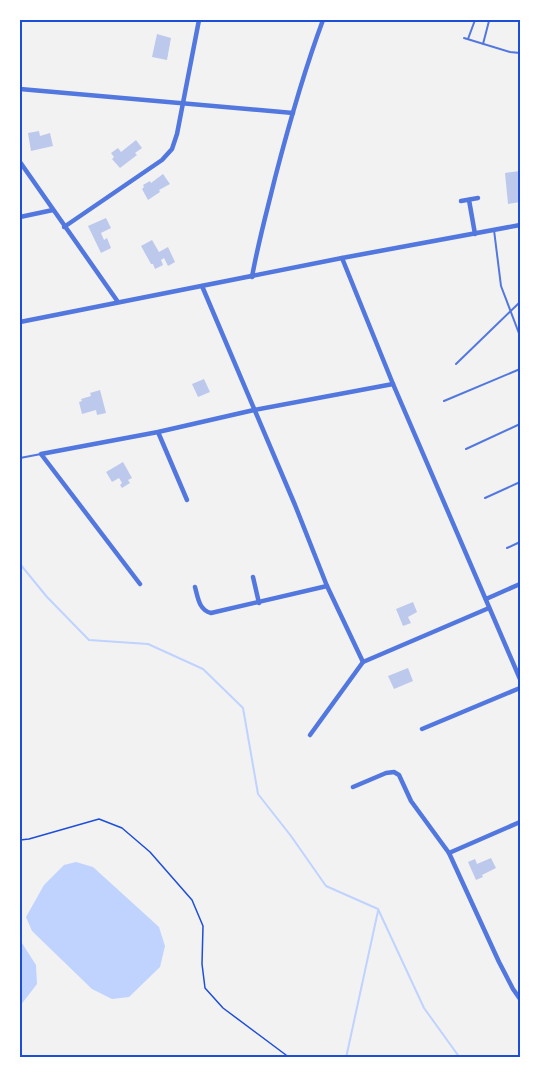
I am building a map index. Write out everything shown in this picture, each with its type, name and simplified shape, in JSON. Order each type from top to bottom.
[{"type":"street","points":[[64,227],[162,160],[170,152],[176,140],[199,20]]},
{"type":"street","points":[[252,277],[256,250],[307,62],[323,20]]},
{"type":"street","points":[[20,89],[293,113]]},
{"type":"street","points":[[20,162],[118,302]]},
{"type":"street","points":[[461,201],[478,198]]},
{"type":"street","points":[[469,200],[475,234]]},
{"type":"street","points":[[20,217],[53,210]]},
{"type":"street","points":[[20,322],[520,225]]},
{"type":"street","points":[[342,258],[393,384],[520,679]]},
{"type":"street","points":[[202,286],[327,586],[363,662]]},
{"type":"street","points":[[140,584],[41,454],[393,384]]},
{"type":"street","points":[[158,432],[187,500]]},
{"type":"street","points":[[253,577],[259,603]]},
{"type":"street","points":[[486,599],[520,584]]},
{"type":"street","points":[[195,587],[202,608],[211,613],[327,586]]},
{"type":"street","points":[[310,735],[363,662],[489,608]]},
{"type":"street","points":[[422,729],[520,688]]},
{"type":"street","points":[[353,786],[386,772],[396,773],[399,776],[411,801],[449,853],[499,962],[520,999]]},
{"type":"street","points":[[449,853],[520,822]]},
{"type":"lane","points":[[468,39],[475,20]]},
{"type":"lane","points":[[483,44],[488,20]]},
{"type":"lane","points":[[464,38],[520,53]]},
{"type":"lane","points":[[494,230],[501,286],[520,336]]},
{"type":"lane","points":[[456,364],[520,302]]},
{"type":"lane","points":[[444,401],[520,369]]},
{"type":"lane","points":[[466,449],[520,424]]},
{"type":"lane","points":[[20,458],[41,454]]},
{"type":"lane","points":[[485,498],[520,482]]},
{"type":"lane","points":[[507,548],[520,542]]},
{"type":"path","points":[[20,840],[99,819],[122,828],[150,852],[192,900],[203,926],[202,964],[205,988],[223,1008],[290,1058]]},
{"type":"water","points":[[76,862],[93,867],[159,927],[165,946],[160,967],[129,997],[112,999],[92,989],[32,931],[26,917],[44,885],[64,865]]},
{"type":"water","points":[[20,940],[36,965],[37,984],[20,1006]]},
{"type":"building","points":[[157,34],[171,38],[167,60],[152,57]]},
{"type":"building","points":[[39,131],[40,136],[50,133],[53,146],[31,151],[28,133]]},
{"type":"building","points":[[136,140],[142,148],[135,153],[137,155],[120,168],[112,159],[114,157],[111,153],[118,148],[121,152]]},
{"type":"building","points":[[520,171],[520,202],[508,204],[505,173]]},
{"type":"building","points":[[163,174],[170,184],[148,200],[142,189],[143,185],[150,181],[151,183]]},
{"type":"building","points":[[106,218],[111,228],[101,233],[104,240],[107,238],[111,248],[101,253],[88,226]]},
{"type":"building","points":[[152,240],[159,252],[168,247],[175,262],[168,266],[164,258],[161,260],[163,265],[155,269],[141,246]]},
{"type":"building","points":[[204,379],[210,392],[198,397],[192,384]]},
{"type":"building","points":[[100,390],[106,413],[97,415],[96,410],[82,414],[79,402],[82,401],[81,399]]},
{"type":"building","points":[[123,462],[132,478],[128,480],[130,483],[122,488],[119,478],[112,482],[106,472]]},
{"type":"building","points":[[413,602],[417,612],[408,617],[411,623],[403,626],[396,609]]},
{"type":"building","points":[[408,668],[413,681],[394,689],[388,676]]},
{"type":"building","points":[[491,858],[496,868],[476,880],[468,862],[475,859],[477,864]]},
{"type":"waterway","points":[[20,564],[47,597],[89,640],[148,644],[203,669],[243,708],[258,794],[326,886],[378,909],[424,1008],[460,1058]]},
{"type":"waterway","points":[[346,1058],[378,911]]}]
